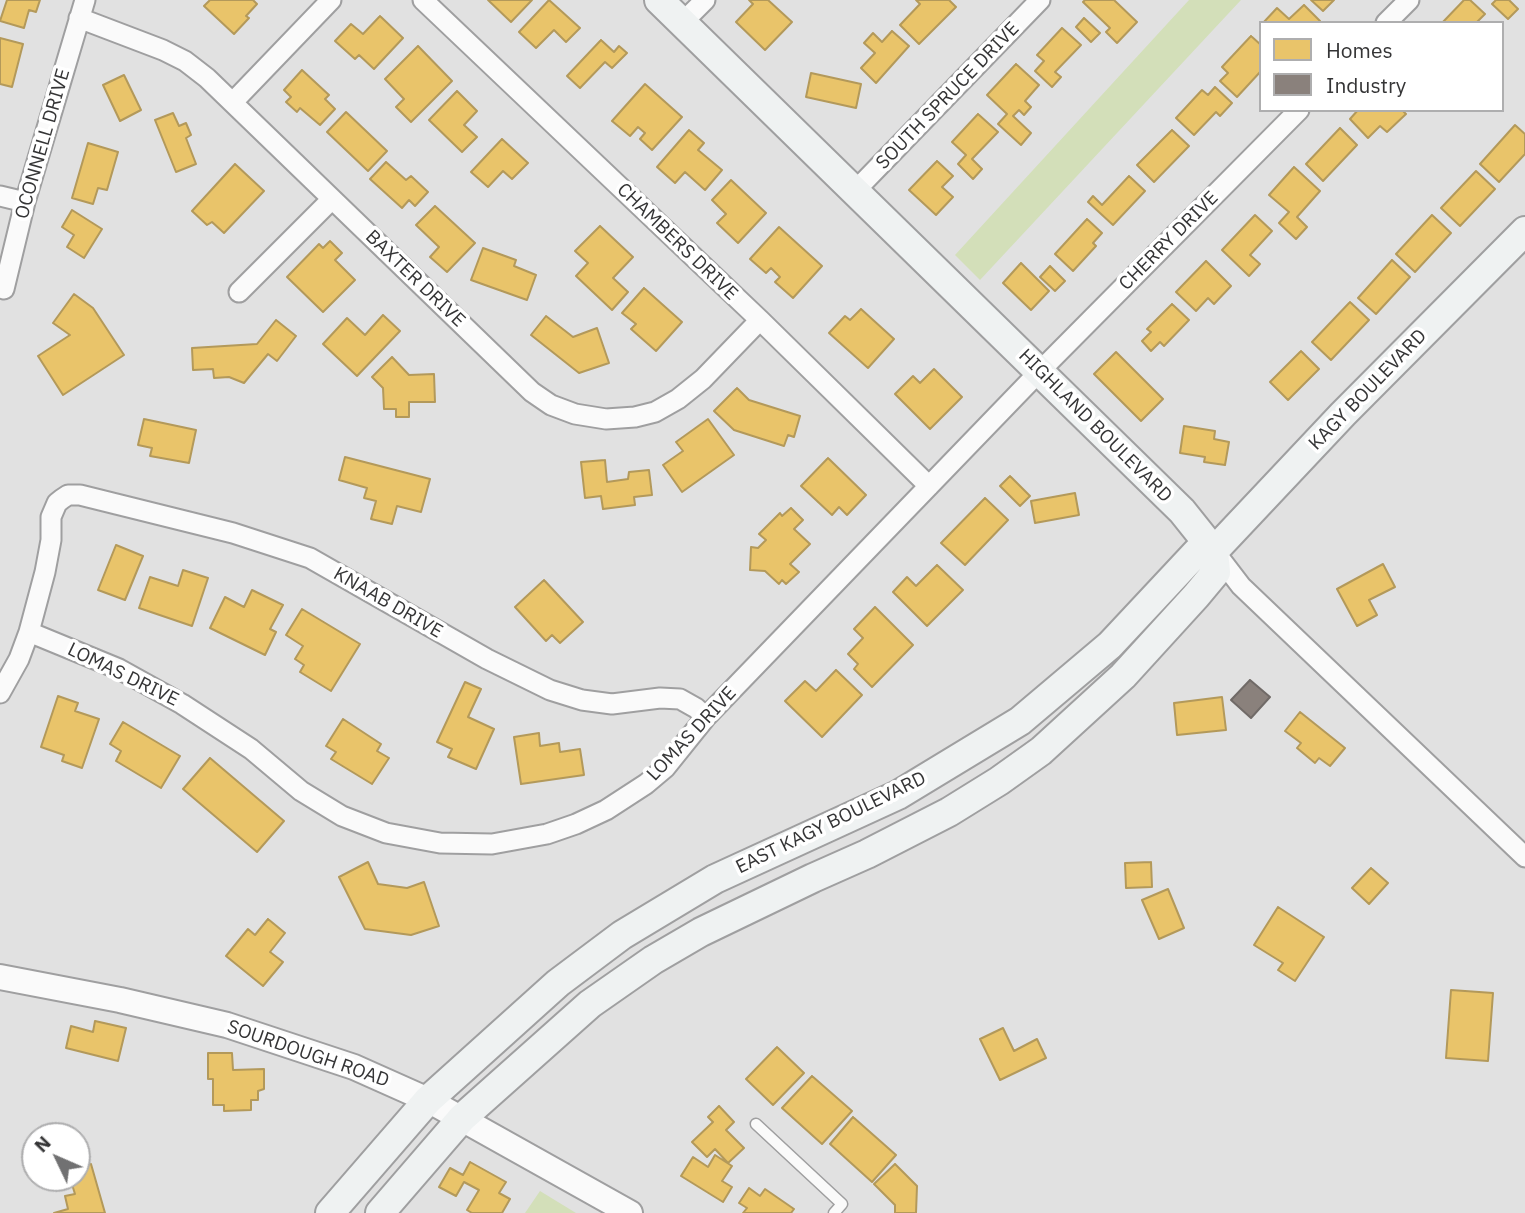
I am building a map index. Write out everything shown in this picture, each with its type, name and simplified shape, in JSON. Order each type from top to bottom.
[{"type":"main road","name":"HIGHLAND BOULEVARD","points":[[659,0],[1182,511],[1214,551]]},
{"type":"main road","name":"KAGY BOULEVARD","points":[[1214,551],[1343,414],[1525,231]]},
{"type":"main road","name":"EAST KAGY BOULEVARD","points":[[330,1213],[428,1100],[558,983],[622,935],[715,879],[898,795],[1020,721],[1110,645],[1197,552],[1214,551]]},
{"type":"main road","points":[[380,1213],[462,1118],[590,1004],[653,960],[701,932],[949,812],[1041,751],[1123,676],[1196,596],[1216,572],[1214,551]]},
{"type":"street","points":[[233,102],[331,0]]},
{"type":"street","name":"CHAMBERS DRIVE","points":[[423,0],[760,320],[929,486]]},
{"type":"street","points":[[682,23],[705,0]]},
{"type":"street","name":"SOUTH SPRUCE DRIVE","points":[[856,191],[1040,0]]},
{"type":"street","points":[[1388,21],[1409,0]]},
{"type":"street","name":"BAXTER DRIVE","points":[[82,9],[185,61],[233,102],[532,392],[551,405],[575,414],[606,419],[635,417],[655,412],[678,400],[703,379],[760,320]]},
{"type":"street","name":"OCONNELL DRIVE","points":[[4,289],[24,202],[82,9]]},
{"type":"street","name":"CHERRY DRIVE","points":[[1040,371],[1297,112]]},
{"type":"street","points":[[0,195],[24,202]]},
{"type":"street","points":[[239,292],[332,199]]},
{"type":"street","name":"LOMAS DRIVE","points":[[29,632],[119,669],[182,704],[251,749],[301,791],[342,817],[386,833],[440,843],[492,844],[547,834],[606,810],[665,768],[706,717],[1040,371]]},
{"type":"street","name":"KNAAB DRIVE","points":[[29,632],[45,572],[51,540],[51,517],[57,503],[68,495],[97,498],[233,533],[310,558],[487,659],[550,690],[612,704],[660,698],[680,699],[706,717]]},
{"type":"street","name":"HIGHLAND BOULEVARD","points":[[1214,551],[1241,586],[1525,857]]},
{"type":"street","points":[[0,693],[19,659],[29,632]]},
{"type":"street","name":"SOURDOUGH ROAD","points":[[0,977],[120,1000],[227,1025],[354,1067],[428,1100],[630,1213]]},
{"type":"lane","points":[[756,1124],[842,1204],[834,1213]]},
{"type":"green space","points":[[1189,0],[1241,0],[980,280],[955,255]]},
{"type":"green space","points":[[540,1191],[576,1213],[525,1213]]},
{"type":"building: Homes","points":[[7,0],[40,0],[36,12],[29,10],[24,28],[0,21]]},
{"type":"building: Homes","points":[[210,0],[253,0],[257,4],[246,16],[249,18],[234,34],[204,6]]},
{"type":"building: Homes","points":[[488,0],[532,0],[511,22]]},
{"type":"building: Homes","points":[[549,0],[580,28],[566,42],[554,30],[536,48],[519,32]]},
{"type":"building: Homes","points":[[749,0],[768,0],[792,22],[765,50],[736,22],[753,4]]},
{"type":"building: Homes","points":[[916,0],[949,0],[956,7],[919,44],[900,25],[920,4]]},
{"type":"building: Homes","points":[[1114,0],[1137,22],[1117,43],[1106,32],[1110,28],[1083,2]]},
{"type":"building: Homes","points":[[1311,0],[1334,0],[1323,11]]},
{"type":"building: Homes","points":[[1464,0],[1470,0],[1485,14],[1478,21],[1444,21]]},
{"type":"building: Homes","points":[[1496,0],[1509,0],[1518,9],[1508,19],[1492,4]]},
{"type":"building: Homes","points":[[1304,5],[1320,21],[1265,21],[1277,8],[1289,19]]},
{"type":"building: Homes","points":[[380,16],[403,38],[374,69],[359,55],[355,59],[335,41],[351,24],[363,34]]},
{"type":"building: Homes","points":[[1084,18],[1100,33],[1091,42],[1076,27]]},
{"type":"building: Homes","points":[[1062,28],[1081,45],[1055,72],[1061,77],[1052,87],[1035,71],[1044,61],[1037,55]]},
{"type":"building: Homes","points":[[892,31],[909,46],[876,83],[861,68],[875,53],[864,43],[873,33],[882,42]]},
{"type":"building: Homes","points":[[1251,36],[1259,43],[1259,73],[1237,97],[1220,81],[1228,73],[1222,67]]},
{"type":"building: Homes","points":[[0,38],[23,44],[12,87],[0,84]]},
{"type":"building: Homes","points":[[601,40],[614,52],[619,46],[627,53],[612,68],[605,62],[580,88],[567,76]]},
{"type":"building: Homes","points":[[418,46],[452,81],[411,122],[396,107],[404,99],[385,79]]},
{"type":"building: Homes","points":[[1016,64],[1039,85],[1025,101],[1031,107],[1024,115],[1019,110],[1013,116],[1031,133],[1021,145],[998,124],[1007,114],[987,95]]},
{"type":"building: Homes","points":[[302,70],[329,95],[325,99],[335,109],[320,125],[300,108],[297,112],[286,102],[291,97],[284,90]]},
{"type":"building: Homes","points":[[811,73],[861,84],[856,108],[806,97]]},
{"type":"building: Homes","points":[[124,75],[141,110],[120,121],[103,85]]},
{"type":"building: Homes","points":[[645,84],[682,117],[652,150],[640,139],[645,133],[638,127],[630,136],[612,121]]},
{"type":"building: Homes","points":[[1215,87],[1232,103],[1220,116],[1216,112],[1194,135],[1176,118],[1202,90],[1208,95]]},
{"type":"building: Homes","points":[[457,91],[477,111],[464,125],[477,137],[462,152],[429,120]]},
{"type":"building: Homes","points":[[346,112],[387,151],[368,171],[327,132]]},
{"type":"building: Homes","points":[[1356,112],[1406,114],[1387,132],[1380,126],[1368,138],[1350,119]]},
{"type":"building: Homes","points":[[173,113],[179,126],[186,123],[191,135],[186,138],[196,164],[176,172],[155,120]]},
{"type":"building: Homes","points":[[978,114],[998,132],[972,159],[982,169],[973,179],[958,164],[966,155],[952,142]]},
{"type":"building: Homes","points":[[1515,125],[1525,134],[1525,154],[1499,182],[1480,164]]},
{"type":"building: Homes","points":[[1340,128],[1357,145],[1323,181],[1306,164]]},
{"type":"building: Homes","points":[[689,130],[704,143],[698,150],[722,170],[705,190],[685,172],[675,183],[657,167]]},
{"type":"building: Homes","points":[[1172,130],[1189,146],[1154,182],[1137,165]]},
{"type":"building: Homes","points":[[502,139],[528,163],[512,179],[503,171],[488,187],[471,172]]},
{"type":"building: Homes","points":[[88,143],[118,152],[107,190],[98,188],[93,204],[72,198]]},
{"type":"building: Homes","points":[[937,161],[953,176],[942,187],[953,197],[936,215],[909,190]]},
{"type":"building: Homes","points":[[386,162],[406,180],[411,176],[428,192],[415,206],[409,200],[402,208],[370,179]]},
{"type":"building: Homes","points":[[235,164],[264,191],[224,233],[212,222],[207,225],[192,211]]},
{"type":"building: Homes","points":[[1294,167],[1320,191],[1297,217],[1307,227],[1296,239],[1279,223],[1289,212],[1269,195]]},
{"type":"building: Homes","points":[[1476,171],[1495,189],[1460,226],[1441,208]]},
{"type":"building: Homes","points":[[1129,176],[1145,191],[1113,225],[1088,202],[1093,196],[1102,205]]},
{"type":"building: Homes","points":[[731,180],[766,213],[738,243],[717,223],[726,214],[712,200]]},
{"type":"building: Homes","points":[[435,206],[475,243],[447,272],[430,257],[439,247],[416,225]]},
{"type":"building: Homes","points":[[72,210],[102,229],[84,258],[67,247],[74,235],[62,227]]},
{"type":"building: Homes","points":[[1255,215],[1272,231],[1250,255],[1260,264],[1249,276],[1222,250]]},
{"type":"building: Homes","points":[[1432,215],[1451,233],[1415,272],[1396,254]]},
{"type":"building: Homes","points":[[1087,219],[1102,233],[1093,243],[1096,246],[1073,271],[1055,254]]},
{"type":"building: Homes","points":[[600,226],[633,257],[613,278],[628,292],[612,310],[576,276],[588,263],[575,251]]},
{"type":"building: Homes","points":[[779,227],[822,266],[793,298],[775,282],[780,277],[771,268],[766,273],[750,259]]},
{"type":"building: Homes","points":[[330,241],[342,253],[335,260],[355,280],[323,312],[287,277],[319,244],[323,248]]},
{"type":"building: Homes","points":[[483,248],[516,260],[514,266],[536,275],[527,300],[471,280]]},
{"type":"building: Homes","points":[[1392,260],[1410,277],[1376,314],[1358,298]]},
{"type":"building: Homes","points":[[1206,261],[1231,286],[1214,304],[1208,298],[1196,311],[1176,292]]},
{"type":"building: Homes","points":[[1021,263],[1049,291],[1031,310],[1003,283]]},
{"type":"building: Homes","points":[[1050,266],[1065,281],[1055,291],[1040,277]]},
{"type":"building: Homes","points":[[644,288],[682,322],[656,351],[631,329],[636,324],[622,313]]},
{"type":"building: Homes","points":[[74,294],[93,308],[124,355],[63,395],[38,356],[70,335],[53,323]]},
{"type":"building: Homes","points":[[1350,302],[1369,320],[1331,360],[1312,342]]},
{"type":"building: Homes","points":[[1172,304],[1189,320],[1164,346],[1160,342],[1151,351],[1142,341],[1151,332],[1147,329]]},
{"type":"building: Homes","points":[[861,309],[894,339],[868,368],[829,333],[845,316],[850,320]]},
{"type":"building: Homes","points":[[383,315],[400,331],[357,376],[323,344],[347,318],[365,335]]},
{"type":"building: Homes","points":[[546,316],[573,337],[597,328],[609,363],[579,373],[531,335]]},
{"type":"building: Homes","points":[[276,320],[296,336],[277,361],[268,354],[244,383],[229,377],[214,378],[213,369],[193,370],[192,348],[257,344]]},
{"type":"building: Homes","points":[[1301,351],[1319,369],[1288,400],[1270,382]]},
{"type":"building: Homes","points":[[1116,352],[1163,399],[1141,421],[1094,374]]},
{"type":"building: Homes","points":[[392,357],[409,375],[434,374],[435,402],[409,402],[409,417],[396,417],[396,409],[384,409],[383,388],[372,377]]},
{"type":"building: Homes","points":[[934,369],[962,397],[930,429],[895,394],[913,376],[920,383]]},
{"type":"building: Homes","points":[[737,388],[749,400],[800,416],[794,437],[788,435],[784,446],[734,430],[714,411]]},
{"type":"building: Homes","points":[[144,419],[196,430],[189,463],[150,456],[152,448],[138,445]]},
{"type":"building: Homes","points":[[708,419],[734,455],[682,492],[663,465],[683,451],[676,442]]},
{"type":"building: Homes","points":[[1184,426],[1215,431],[1214,439],[1229,442],[1225,465],[1204,462],[1205,457],[1180,453]]},
{"type":"building: Homes","points":[[345,457],[430,479],[421,512],[397,506],[392,524],[371,519],[376,501],[364,498],[367,488],[339,480]]},
{"type":"building: Homes","points":[[828,458],[866,495],[847,515],[839,507],[832,515],[801,486]]},
{"type":"building: Homes","points":[[605,460],[607,482],[628,479],[629,472],[649,470],[652,495],[634,497],[635,505],[603,509],[601,496],[585,498],[581,462]]},
{"type":"building: Homes","points":[[1010,476],[1030,496],[1020,506],[1000,486]]},
{"type":"building: Homes","points":[[1075,493],[1079,515],[1035,523],[1031,501]]},
{"type":"building: Homes","points":[[985,498],[1008,520],[965,565],[941,543]]},
{"type":"building: Homes","points":[[791,508],[803,520],[794,529],[810,544],[790,564],[799,572],[786,584],[782,580],[779,584],[765,571],[750,570],[751,547],[758,548],[766,540],[759,534],[780,513],[782,516]]},
{"type":"building: Homes","points":[[116,545],[143,556],[125,600],[98,590]]},
{"type":"building: Homes","points":[[1383,564],[1395,587],[1369,600],[1377,615],[1357,626],[1337,589]]},
{"type":"building: Homes","points":[[937,565],[963,590],[927,626],[893,592],[907,577],[916,586]]},
{"type":"building: Homes","points":[[183,570],[208,578],[192,626],[139,608],[150,577],[178,586]]},
{"type":"building: Homes","points":[[544,580],[583,622],[560,643],[552,635],[546,641],[515,607]]},
{"type":"building: Homes","points":[[252,590],[283,605],[270,629],[276,632],[265,655],[210,628],[225,597],[244,607]]},
{"type":"building: Homes","points":[[875,607],[913,645],[872,687],[854,669],[858,664],[848,654],[863,638],[854,629]]},
{"type":"building: Homes","points":[[302,609],[360,644],[331,691],[300,672],[304,665],[295,659],[303,646],[286,635]]},
{"type":"building: Homes","points":[[836,670],[862,695],[822,737],[785,701],[805,681],[816,691]]},
{"type":"building: Homes","points":[[465,682],[481,689],[468,717],[494,729],[476,769],[448,757],[452,749],[437,742]]},
{"type":"building: Homes","points":[[58,696],[78,703],[75,711],[99,719],[82,768],[62,761],[64,755],[41,747]]},
{"type":"building: Homes","points":[[1222,697],[1226,730],[1177,735],[1174,703]]},
{"type":"building: Homes","points":[[1300,712],[1345,748],[1330,766],[1319,758],[1315,763],[1297,748],[1301,743],[1285,731]]},
{"type":"building: Homes","points":[[343,719],[381,744],[377,751],[389,758],[372,784],[331,759],[336,752],[326,746]]},
{"type":"building: Homes","points":[[123,722],[180,756],[161,788],[116,761],[121,751],[110,744]]},
{"type":"building: Homes","points":[[539,733],[540,746],[559,743],[560,752],[580,749],[584,775],[521,784],[514,737]]},
{"type":"building: Homes","points":[[210,758],[284,821],[257,852],[183,789]]},
{"type":"building: Homes","points":[[368,862],[378,884],[407,888],[424,882],[439,926],[411,935],[365,929],[339,877]]},
{"type":"building: Homes","points":[[1151,862],[1152,887],[1126,888],[1125,863]]},
{"type":"building: Homes","points":[[1371,868],[1388,883],[1369,904],[1352,888]]},
{"type":"building: Homes","points":[[1168,889],[1184,928],[1159,939],[1142,900]]},
{"type":"building: Homes","points":[[1278,907],[1324,937],[1295,981],[1278,970],[1283,963],[1254,945]]},
{"type":"building: Homes","points":[[268,919],[285,933],[270,952],[283,962],[263,986],[226,956],[248,929],[255,935]]},
{"type":"building: Homes","points":[[1451,990],[1493,993],[1488,1061],[1446,1058]]},
{"type":"building: Homes","points":[[95,1021],[126,1028],[118,1061],[66,1048],[71,1026],[93,1032]]},
{"type":"building: Homes","points":[[1003,1028],[1014,1051],[1037,1039],[1046,1058],[1000,1080],[980,1039]]},
{"type":"building: Homes","points":[[777,1047],[804,1073],[773,1105],[746,1079]]},
{"type":"building: Homes","points":[[208,1053],[232,1053],[233,1070],[264,1069],[264,1089],[258,1091],[258,1100],[251,1100],[251,1110],[224,1111],[224,1105],[213,1105],[213,1079],[208,1079]]},
{"type":"building: Homes","points":[[812,1076],[852,1111],[822,1144],[782,1108]]},
{"type":"building: Homes","points":[[719,1106],[734,1122],[726,1130],[744,1148],[728,1163],[715,1149],[707,1157],[692,1142],[713,1122],[708,1117]]},
{"type":"building: Homes","points":[[853,1117],[896,1155],[872,1182],[830,1144]]},
{"type":"building: Homes","points":[[715,1155],[732,1166],[722,1181],[732,1187],[723,1202],[681,1176],[693,1157],[708,1167]]},
{"type":"building: Homes","points":[[470,1162],[506,1182],[499,1193],[510,1199],[502,1213],[472,1213],[467,1210],[479,1190],[464,1182],[456,1196],[439,1187],[450,1168],[463,1175]]},
{"type":"building: Homes","points":[[91,1164],[105,1213],[54,1213],[68,1209],[65,1196],[91,1192]]},
{"type":"building: Homes","points":[[895,1164],[917,1186],[916,1213],[895,1213],[895,1205],[874,1184]]},
{"type":"building: Homes","points":[[749,1188],[760,1196],[765,1189],[794,1209],[791,1213],[743,1213],[747,1208],[739,1203]]},
{"type":"building: Industry","points":[[1250,680],[1270,697],[1251,718],[1231,700]]}]
